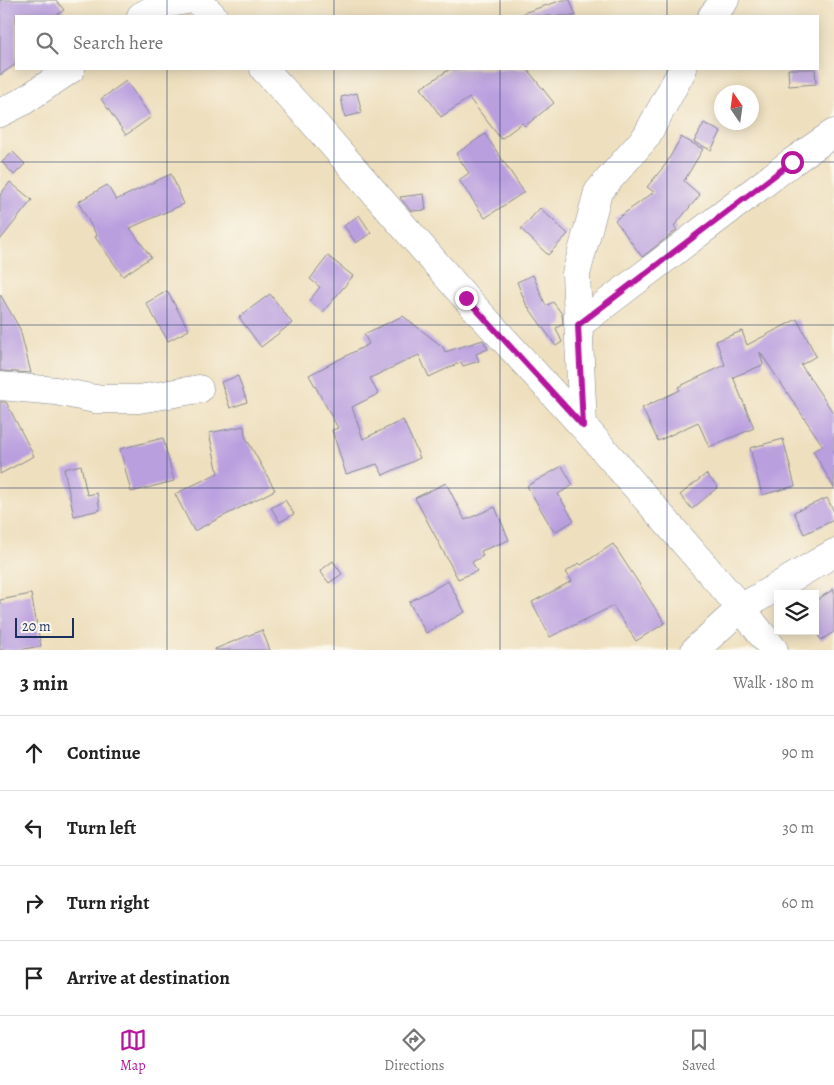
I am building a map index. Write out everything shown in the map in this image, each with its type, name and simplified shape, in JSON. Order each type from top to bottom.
[{"type":"street","points":[[143,15],[164,4],[187,0]]},
{"type":"street","points":[[197,0],[212,15]]},
{"type":"street","points":[[713,15],[725,0]]},
{"type":"street","points":[[0,113],[22,102],[70,70]]},
{"type":"street","points":[[265,70],[313,122],[485,320],[583,426],[741,608],[774,650]]},
{"type":"street","points":[[583,426],[576,274],[598,192],[646,138],[682,70]]},
{"type":"street","points":[[578,325],[784,168],[834,133]]},
{"type":"street","points":[[0,386],[56,392],[95,399],[140,398],[199,389]]},
{"type":"street","points":[[694,650],[741,608],[834,553]]},
{"type":"building","points":[[0,0],[56,0],[64,10],[56,15],[15,15],[15,65],[0,75]]},
{"type":"building","points":[[563,0],[570,0],[576,15],[524,15],[523,13]]},
{"type":"building","points":[[448,70],[528,70],[554,103],[525,126],[522,123],[501,139],[469,98],[441,117],[421,88]]},
{"type":"building","points":[[788,70],[815,70],[816,84],[789,86]]},
{"type":"building","points":[[126,81],[151,117],[126,135],[101,99]]},
{"type":"building","points":[[357,93],[362,113],[345,117],[341,97]]},
{"type":"building","points":[[704,123],[714,130],[721,132],[711,150],[694,142]]},
{"type":"building","points":[[485,134],[524,192],[485,218],[459,180],[469,173],[456,154]]},
{"type":"building","points":[[681,137],[703,149],[684,181],[700,195],[674,226],[677,230],[642,257],[615,220],[654,192],[647,187],[666,164]]},
{"type":"building","points":[[13,152],[25,164],[14,175],[2,162]]},
{"type":"building","points":[[171,174],[184,204],[130,228],[151,257],[123,276],[95,237],[97,236],[78,202],[107,185],[116,200]]},
{"type":"building","points":[[10,182],[32,200],[0,240],[0,195]]},
{"type":"building","points":[[424,194],[426,210],[411,211],[400,197]]},
{"type":"building","points":[[540,208],[568,234],[548,255],[521,229]]},
{"type":"building","points":[[359,215],[371,233],[356,243],[344,226]]},
{"type":"building","points":[[328,256],[353,276],[323,312],[309,301],[320,287],[310,279]]},
{"type":"building","points":[[533,275],[546,306],[553,302],[562,314],[563,324],[556,328],[562,342],[556,346],[526,304],[517,282]]},
{"type":"building","points":[[167,291],[189,330],[168,341],[146,303]]},
{"type":"building","points":[[0,294],[20,329],[31,373],[0,371]]},
{"type":"building","points":[[270,294],[292,323],[261,347],[239,317]]},
{"type":"building","points":[[403,316],[443,347],[445,352],[483,340],[488,349],[476,354],[479,361],[463,366],[461,362],[429,377],[419,355],[370,378],[378,394],[352,407],[363,439],[403,420],[420,458],[383,475],[377,464],[346,474],[332,430],[338,428],[309,375],[369,344],[364,334]]},
{"type":"building","points":[[797,319],[816,356],[801,365],[834,414],[834,488],[813,451],[823,446],[760,352],[763,365],[733,377],[754,428],[709,447],[698,422],[658,441],[642,408],[680,390],[678,387],[725,365],[716,341],[742,331],[747,345]]},
{"type":"building","points":[[238,376],[247,402],[230,408],[221,382]]},
{"type":"building","points":[[0,402],[6,402],[34,456],[0,474]]},
{"type":"building","points":[[244,426],[245,436],[275,490],[194,531],[175,494],[218,473],[209,433]]},
{"type":"building","points":[[163,438],[174,481],[131,492],[120,449]]},
{"type":"building","points":[[783,439],[795,486],[762,495],[750,448]]},
{"type":"building","points":[[81,465],[87,495],[97,493],[100,510],[74,516],[64,469]]},
{"type":"building","points":[[562,466],[573,485],[558,494],[574,521],[554,532],[527,486]]},
{"type":"building","points":[[706,474],[718,487],[692,509],[680,495]]},
{"type":"building","points":[[446,483],[465,520],[495,507],[509,540],[481,551],[483,556],[472,562],[477,571],[458,579],[415,498]]},
{"type":"building","points":[[827,498],[834,512],[834,520],[804,534],[794,512]]},
{"type":"building","points":[[285,500],[294,514],[280,522],[271,508]]},
{"type":"building","points":[[613,544],[665,623],[636,641],[613,606],[550,637],[532,602],[572,581],[566,572],[579,563],[581,565]]},
{"type":"building","points":[[333,561],[342,574],[329,583],[320,571]]},
{"type":"building","points":[[448,581],[465,612],[426,633],[409,602]]},
{"type":"building","points":[[834,589],[834,632],[821,640],[818,635],[819,598]]},
{"type":"building","points":[[31,594],[41,646],[18,650],[0,650],[0,600]]},
{"type":"building","points":[[262,630],[270,650],[215,650],[215,649]]},
{"type":"route","points":[[466,298],[583,426],[578,325],[792,162]]}]
